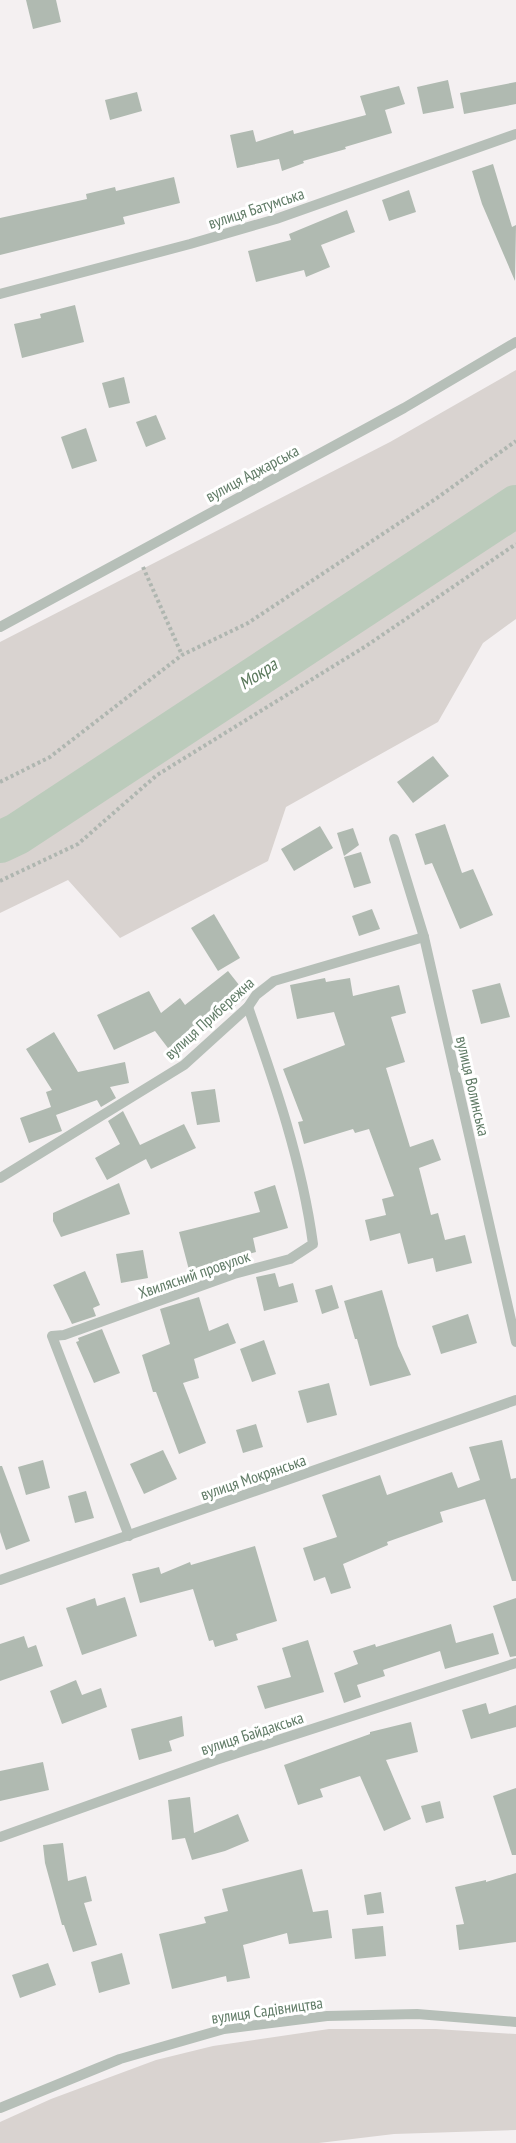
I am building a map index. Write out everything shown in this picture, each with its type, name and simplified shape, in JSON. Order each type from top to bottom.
[{"type":"street","name":"вулиця Батумська","points":[[0,294],[276,219],[516,134]]},
{"type":"street","name":"вулиця Аджарська","points":[[0,627],[404,408],[516,342]]},
{"type":"street","name":"вулиця Волинська","points":[[394,839],[424,937],[516,1342]]},
{"type":"street","name":"вулиця Прибережна","points":[[0,1178],[184,1065],[248,1007],[256,995],[274,981],[424,937]]},
{"type":"street","name":"Хвилясний провулок","points":[[129,1536],[52,1336],[64,1335],[234,1274],[290,1259],[313,1244],[308,1205],[280,1099],[248,1007]]},
{"type":"street","name":"вулиця Мокрянська","points":[[0,1580],[516,1400]]},
{"type":"street","name":"вулиця Байдакська","points":[[0,1837],[216,1760],[516,1664]]},
{"type":"street","name":"вулиця Садівництва","points":[[0,2108],[120,2059],[224,2029],[327,2016],[417,2014],[516,2022]]},
{"type":"path","points":[[0,782],[50,757],[182,654],[248,623],[434,500],[516,441]]},
{"type":"path","points":[[0,881],[78,844],[157,775],[366,646],[516,544]]},
{"type":"path","points":[[137,553],[182,654]]},
{"type":"shaded area","points":[[516,370],[516,619],[483,643],[438,722],[286,807],[268,861],[120,938],[68,880],[0,913],[0,642],[390,442]]},
{"type":"shaded area","points":[[329,2029],[436,2029],[516,2034],[516,2130],[394,2134],[319,2143],[0,2143],[0,2122],[51,2099],[156,2060],[213,2046]]},
{"type":"building","points":[[26,0],[56,0],[61,22],[33,29]]},
{"type":"building","points":[[448,80],[454,108],[423,114],[417,87]]},
{"type":"building","points":[[516,82],[516,104],[464,114],[460,93]]},
{"type":"building","points":[[399,86],[405,104],[385,110],[392,133],[303,161],[304,163],[282,171],[279,159],[237,168],[230,135],[253,130],[256,142],[293,130],[294,134],[366,115],[360,96]]},
{"type":"building","points":[[137,92],[142,111],[110,120],[105,100]]},
{"type":"building","points":[[493,164],[512,227],[516,225],[515,281],[482,204],[472,171]]},
{"type":"building","points":[[174,177],[180,203],[123,217],[125,224],[0,255],[0,218],[87,199],[86,194],[115,187],[116,191]]},
{"type":"building","points":[[409,190],[416,212],[389,221],[382,200]]},
{"type":"building","points":[[347,210],[355,232],[321,245],[330,267],[306,277],[304,270],[256,282],[248,251],[291,240],[289,234]]},
{"type":"building","points":[[75,305],[84,342],[22,358],[14,324],[41,318],[40,314]]},
{"type":"building","points":[[124,377],[130,403],[109,408],[102,383]]},
{"type":"building","points":[[156,415],[166,439],[146,447],[136,422]]},
{"type":"building","points":[[86,428],[97,461],[72,469],[61,437]]},
{"type":"building","points":[[433,756],[449,776],[413,803],[397,782]]},
{"type":"building","points":[[445,824],[462,873],[473,869],[493,915],[460,929],[432,863],[425,865],[415,834]]},
{"type":"building","points":[[320,826],[333,848],[294,871],[281,849]]},
{"type":"building","points":[[353,828],[359,845],[344,856],[337,833]]},
{"type":"building","points":[[361,852],[371,883],[354,888],[344,857]]},
{"type":"building","points":[[372,909],[380,929],[359,936],[352,916]]},
{"type":"building","points":[[214,914],[240,958],[218,971],[191,928]]},
{"type":"building","points":[[228,971],[247,995],[230,1010],[228,1007],[171,1052],[155,1031],[114,1050],[97,1015],[149,991],[161,1013],[180,998],[185,1005]]},
{"type":"building","points":[[325,978],[326,982],[350,978],[353,996],[399,985],[406,1013],[391,1017],[405,1062],[386,1068],[410,1147],[433,1139],[441,1160],[419,1168],[431,1215],[438,1213],[445,1240],[465,1235],[472,1263],[436,1272],[433,1258],[408,1264],[400,1233],[370,1241],[365,1220],[386,1215],[382,1199],[394,1196],[369,1129],[355,1133],[353,1129],[304,1144],[298,1122],[303,1121],[283,1069],[345,1045],[334,1012],[297,1019],[290,985]]},
{"type":"building","points":[[500,983],[510,1017],[481,1024],[472,990]]},
{"type":"building","points":[[54,1032],[78,1072],[125,1062],[129,1083],[110,1087],[116,1098],[101,1107],[97,1100],[56,1115],[62,1131],[29,1143],[20,1118],[51,1107],[46,1092],[52,1090],[26,1049]]},
{"type":"building","points":[[215,1089],[220,1122],[197,1125],[191,1092]]},
{"type":"building","points":[[123,1111],[140,1145],[184,1124],[196,1148],[151,1169],[146,1159],[107,1180],[95,1158],[120,1144],[108,1121]]},
{"type":"building","points":[[119,1183],[130,1214],[61,1237],[53,1221],[53,1213]]},
{"type":"building","points":[[275,1185],[288,1228],[253,1238],[256,1252],[189,1270],[179,1232],[260,1212],[254,1192]]},
{"type":"building","points":[[143,1250],[148,1278],[121,1283],[116,1254]]},
{"type":"building","points":[[85,1271],[100,1305],[93,1308],[96,1316],[72,1324],[53,1285]]},
{"type":"building","points":[[275,1273],[279,1287],[293,1283],[298,1302],[264,1311],[256,1277]]},
{"type":"building","points":[[332,1285],[339,1308],[322,1314],[315,1290]]},
{"type":"building","points":[[382,1290],[398,1346],[411,1375],[370,1386],[344,1301]]},
{"type":"building","points":[[199,1297],[209,1331],[228,1323],[236,1343],[194,1359],[199,1378],[183,1383],[206,1443],[179,1454],[156,1392],[153,1392],[142,1355],[170,1344],[160,1309]]},
{"type":"building","points":[[468,1314],[477,1343],[441,1354],[432,1326]]},
{"type":"building","points":[[102,1329],[120,1373],[94,1383],[76,1342],[79,1341],[78,1338]]},
{"type":"building","points":[[264,1340],[276,1374],[252,1382],[240,1349]]},
{"type":"building","points":[[329,1383],[337,1415],[307,1423],[298,1391]]},
{"type":"building","points":[[256,1424],[263,1447],[243,1453],[236,1430]]},
{"type":"building","points":[[502,1440],[511,1479],[516,1478],[516,1581],[512,1581],[485,1499],[440,1512],[443,1522],[387,1542],[388,1545],[343,1564],[351,1588],[331,1594],[325,1577],[314,1581],[303,1548],[337,1537],[322,1495],[380,1475],[387,1495],[452,1472],[458,1488],[480,1480],[469,1447]]},
{"type":"building","points":[[163,1450],[177,1479],[144,1494],[130,1464]]},
{"type":"building","points":[[43,1460],[50,1488],[26,1495],[18,1467]]},
{"type":"building","points":[[0,1466],[2,1466],[30,1541],[6,1550],[0,1532]]},
{"type":"building","points":[[86,1491],[94,1518],[75,1523],[68,1496]]},
{"type":"building","points":[[255,1546],[277,1621],[236,1634],[238,1640],[215,1647],[213,1640],[209,1641],[193,1589],[140,1603],[132,1574],[159,1567],[161,1574],[190,1562],[191,1565]]},
{"type":"building","points":[[125,1597],[137,1636],[82,1655],[66,1608],[95,1598],[97,1606]]},
{"type":"building","points":[[516,1598],[516,1656],[510,1657],[493,1606]]},
{"type":"building","points":[[451,1624],[456,1643],[493,1633],[499,1654],[445,1669],[440,1651],[383,1670],[385,1676],[357,1685],[361,1697],[344,1703],[334,1673],[358,1664],[353,1651],[375,1644],[376,1647]]},
{"type":"building","points":[[24,1636],[28,1648],[36,1645],[43,1666],[0,1681],[0,1644]]},
{"type":"building","points":[[308,1640],[324,1692],[265,1709],[257,1686],[291,1677],[282,1648]]},
{"type":"building","points":[[76,1680],[82,1695],[101,1688],[107,1707],[62,1724],[50,1691]]},
{"type":"building","points":[[486,1703],[489,1714],[516,1705],[516,1727],[471,1739],[462,1710]]},
{"type":"building","points":[[182,1716],[184,1736],[169,1741],[172,1751],[139,1760],[131,1729]]},
{"type":"building","points":[[411,1722],[418,1752],[386,1760],[411,1819],[384,1831],[360,1776],[320,1789],[323,1797],[298,1805],[284,1765],[370,1734],[370,1732]]},
{"type":"building","points":[[43,1762],[49,1790],[0,1801],[0,1771]]},
{"type":"building","points":[[516,1788],[516,1855],[512,1855],[493,1796]]},
{"type":"building","points":[[190,1797],[194,1833],[238,1814],[249,1841],[225,1851],[192,1860],[185,1838],[172,1840],[168,1800]]},
{"type":"building","points":[[440,1801],[444,1818],[426,1823],[421,1806]]},
{"type":"building","points":[[63,1843],[68,1881],[86,1876],[92,1901],[84,1903],[97,1945],[73,1952],[64,1925],[62,1925],[45,1863],[43,1845]]},
{"type":"building","points":[[302,1869],[313,1912],[328,1910],[332,1938],[289,1944],[287,1933],[243,1945],[250,1978],[227,1982],[226,1976],[172,1989],[159,1934],[206,1923],[204,1917],[228,1911],[222,1889]]},
{"type":"building","points":[[516,1873],[516,1942],[459,1950],[456,1925],[464,1924],[455,1887],[486,1880],[486,1882]]},
{"type":"building","points":[[381,1892],[384,1913],[367,1915],[364,1895]]},
{"type":"building","points":[[383,1926],[386,1956],[355,1959],[352,1929]]},
{"type":"building","points":[[122,1953],[130,1984],[99,1993],[91,1962]]},
{"type":"building","points":[[48,1963],[56,1985],[20,1998],[12,1975]]},
{"type":"waterway","name":"Мокра","points":[[0,842],[17,834],[516,506]]}]
